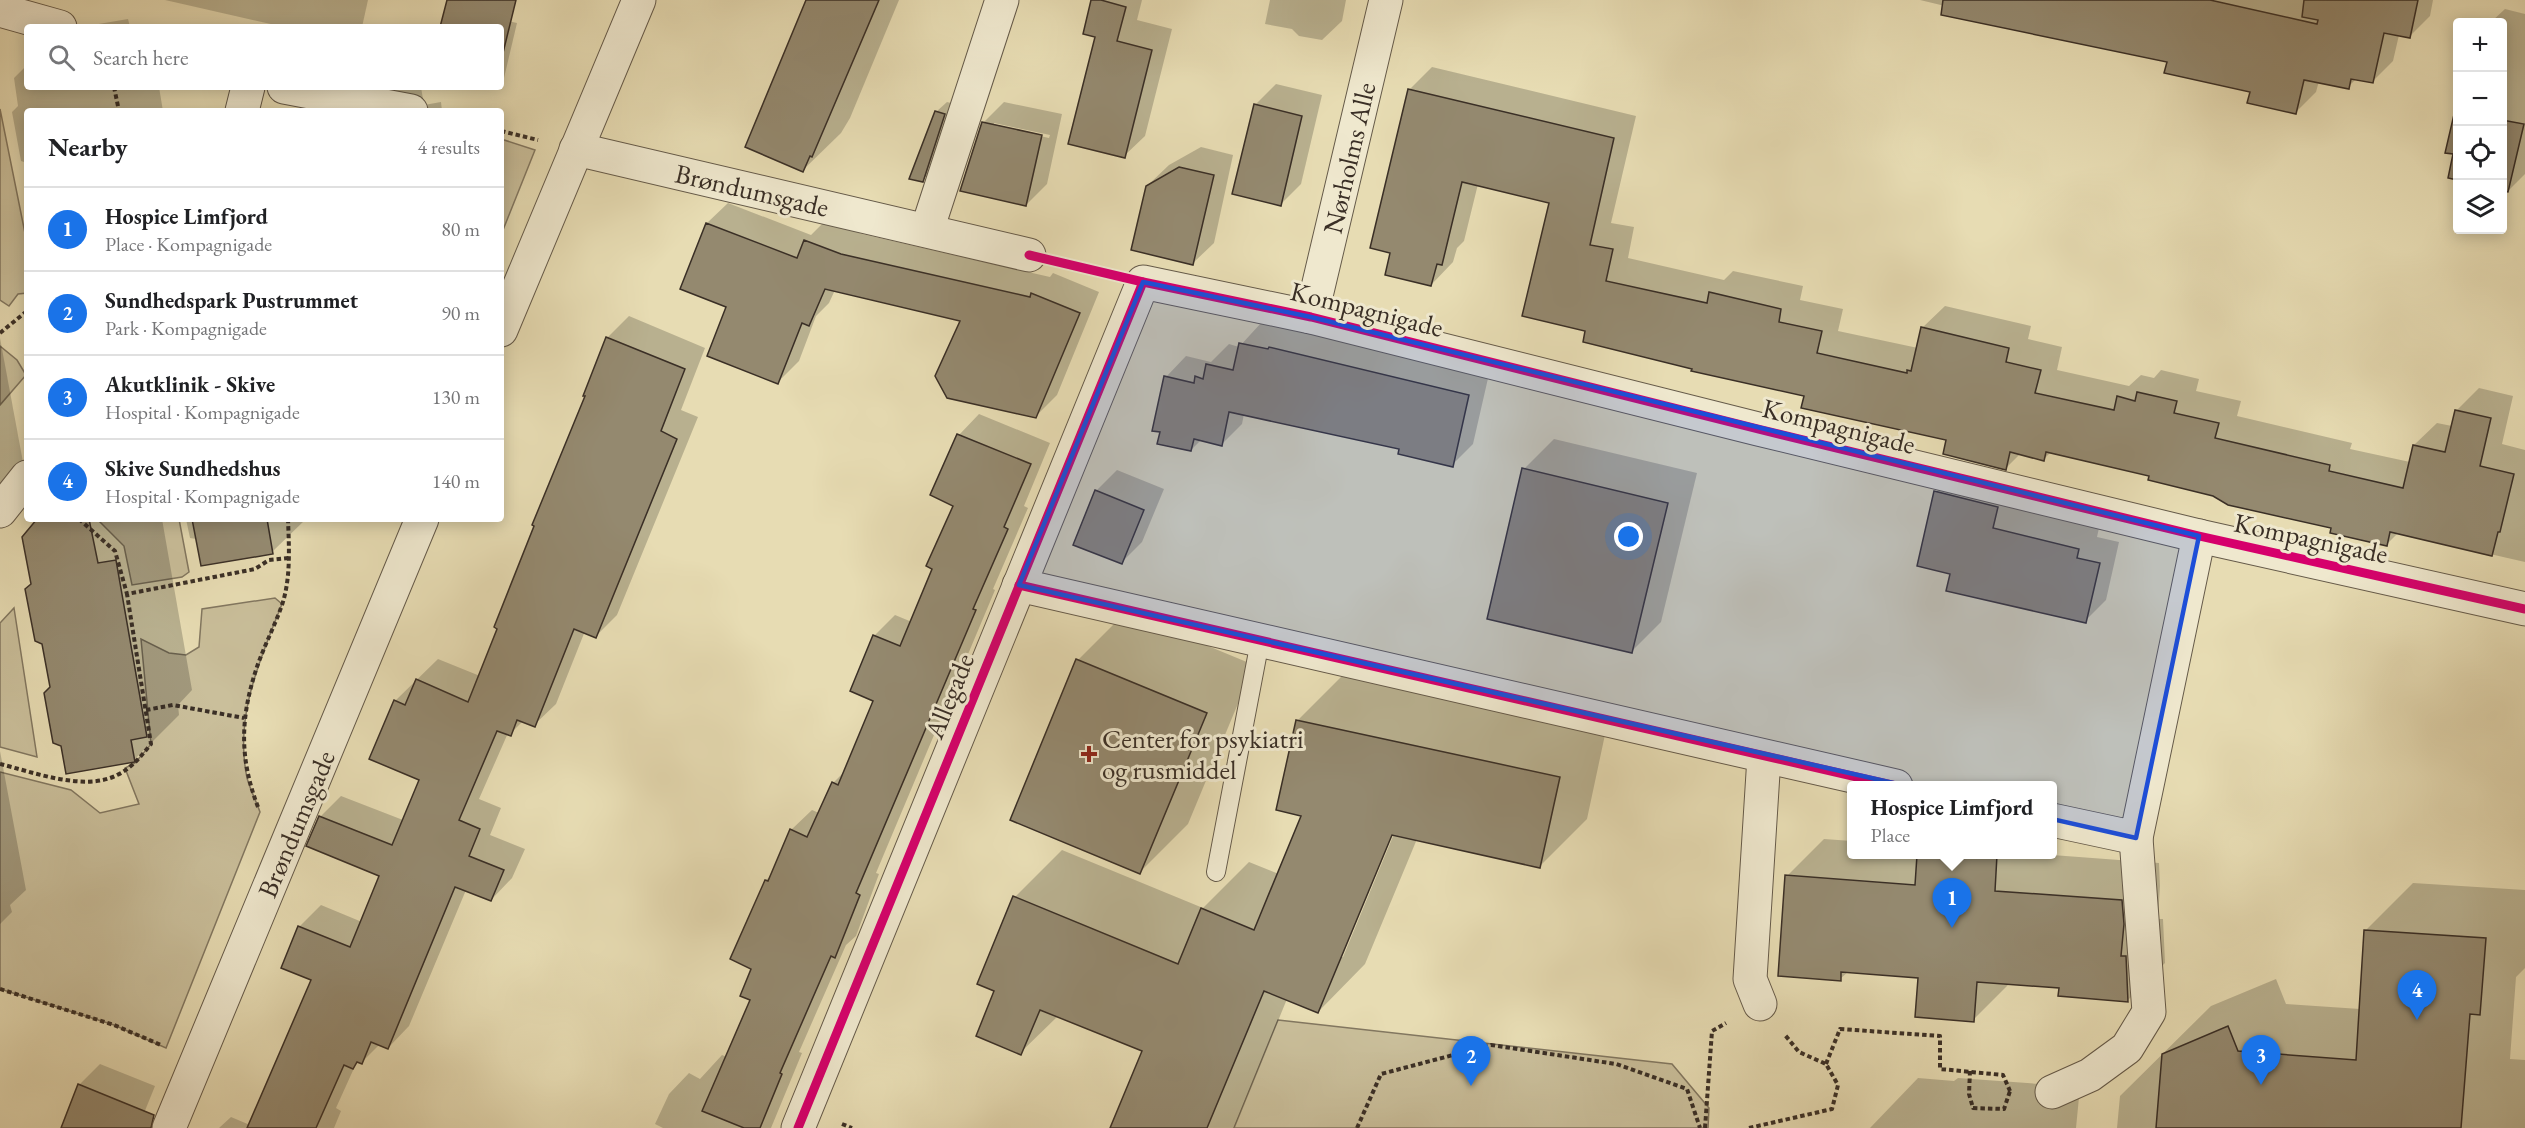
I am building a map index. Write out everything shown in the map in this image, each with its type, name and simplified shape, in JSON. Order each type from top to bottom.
[{"type":"street","points":[[504,323],[639,0]]},
{"type":"street","points":[[927,230],[1002,0]]},
{"type":"street","name":"Nørholms Alle","points":[[1311,317],[1386,0]]},
{"type":"street","points":[[5,8],[51,24]]},
{"type":"street","points":[[243,108],[247,90]]},
{"type":"street","points":[[300,90],[395,108]]},
{"type":"street","name":"Brøndumsgade","points":[[576,149],[1029,255]]},
{"type":"street","name":"Kompagnigade","points":[[1143,282],[1311,317],[1769,432],[2199,536],[2525,609]]},
{"type":"street","name":"Allegade","points":[[798,1128],[1143,282]]},
{"type":"street","points":[[0,511],[24,481]]},
{"type":"street","name":"Brøndumsgade","points":[[169,1128],[421,522]]},
{"type":"street","name":"Kompagnigade","points":[[2052,1092],[2090,1075],[2127,1048],[2149,1012],[2136,838],[2199,536]]},
{"type":"street","points":[[1019,585],[1874,781]]},
{"type":"street","points":[[1760,1004],[1750,979],[1764,756]]},
{"type":"street","points":[[2057,821],[2136,838]]},
{"type":"lane","points":[[1216,872],[1260,641]]},
{"type":"path","points":[[115,90],[118,108]]},
{"type":"path","points":[[0,333],[24,313]]},
{"type":"path","points":[[0,764],[78,783],[116,777],[135,763],[151,744],[127,594],[115,551],[82,522]]},
{"type":"path","points":[[288,522],[289,558],[282,604],[255,673],[244,718],[243,742],[247,779],[260,812],[294,829]]},
{"type":"path","points":[[127,594],[255,569],[268,560],[289,558]]},
{"type":"path","points":[[146,711],[173,705],[244,718]]},
{"type":"path","points":[[0,989],[114,1025],[197,1061]]},
{"type":"path","points":[[1749,1128],[1832,1109],[1838,1085],[1826,1064],[1799,1052],[1760,1004]]},
{"type":"path","points":[[1826,1064],[1840,1029],[1940,1036],[1940,1069],[1970,1071],[2003,1075],[2010,1091],[2004,1109],[1973,1108],[1969,1094],[1970,1071]]},
{"type":"path","points":[[1705,1128],[1712,1030]]},
{"type":"path","points":[[1357,1128],[1381,1074],[1491,1045],[1616,1064],[1687,1089],[1700,1128]]},
{"type":"path","points":[[2010,1091],[2052,1092]]},
{"type":"highlighted area","points":[[1143,282],[1311,317],[2199,536],[2136,838],[1019,585]]},
{"type":"shaded area","points":[[0,109],[24,228],[24,293],[18,294],[9,306],[0,300]]},
{"type":"shaded area","points":[[504,140],[535,150],[504,228]]},
{"type":"shaded area","points":[[0,346],[17,360],[24,372],[24,377],[0,405]]},
{"type":"shaded area","points":[[100,522],[180,522],[189,572],[182,577],[132,585],[124,546]]},
{"type":"shaded area","points":[[275,598],[282,604],[251,689],[244,733],[247,778],[260,812],[166,1048],[114,1025],[0,989],[0,772],[71,790],[100,813],[139,804],[125,768],[135,763],[151,744],[141,639],[169,653],[186,655],[199,647],[202,609]]},
{"type":"shaded area","points":[[14,608],[37,757],[0,747],[0,623]]},
{"type":"shaded area","points":[[1278,1020],[1672,1064],[1709,1108],[1708,1128],[1234,1128]]},
{"type":"building","points":[[447,0],[516,0],[504,49],[504,24],[441,24]]},
{"type":"building","points":[[806,0],[879,0],[812,157],[810,156],[803,172],[745,147]]},
{"type":"building","points":[[1091,0],[1101,0],[1126,7],[1117,41],[1152,50],[1125,158],[1068,144],[1095,37],[1083,34]]},
{"type":"building","points":[[1943,0],[2210,0],[2317,24],[2318,20],[2302,17],[2304,0],[2418,0],[2410,38],[2384,33],[2373,83],[2351,79],[2349,89],[2304,80],[2296,114],[2247,103],[2250,92],[2164,73],[2167,62],[1941,15]]},
{"type":"building","points":[[1408,89],[1614,138],[1590,245],[1613,249],[1606,281],[1707,303],[1709,292],[1781,309],[1779,322],[1822,331],[1817,353],[1907,373],[1907,370],[1911,371],[1921,327],[2009,348],[2006,362],[2041,370],[2035,393],[2114,410],[2117,396],[2135,401],[2137,392],[2177,401],[2174,413],[2219,423],[2215,438],[2330,465],[2329,471],[2403,488],[2413,445],[2445,452],[2455,410],[2491,418],[2480,466],[2514,474],[2492,556],[2390,532],[2387,546],[2330,533],[2331,528],[2228,505],[2213,496],[2148,480],[2149,476],[2046,452],[2044,461],[2010,452],[2006,470],[1943,454],[1946,440],[1801,408],[1804,396],[1691,371],[1692,369],[1583,342],[1585,331],[1522,316],[1549,203],[1462,182],[1442,265],[1437,264],[1431,286],[1385,275],[1390,253],[1370,248]]},
{"type":"building","points":[[1254,104],[1302,116],[1281,206],[1232,194]]},
{"type":"building","points":[[935,111],[945,114],[923,182],[909,179]]},
{"type":"building","points":[[2453,119],[2453,154],[2445,153]]},
{"type":"building","points":[[2507,121],[2524,124],[2507,192]]},
{"type":"building","points":[[982,122],[1042,135],[1026,206],[960,191]]},
{"type":"building","points":[[2453,154],[2453,179],[2448,178]]},
{"type":"building","points":[[1179,167],[1214,175],[1193,265],[1131,250],[1146,186]]},
{"type":"building","points":[[706,223],[797,258],[804,240],[841,254],[1030,297],[1031,293],[1080,313],[1036,418],[947,398],[935,376],[960,321],[825,289],[809,326],[802,323],[778,384],[707,356],[726,307],[680,289]]},
{"type":"building","points":[[606,337],[685,369],[661,431],[677,439],[596,638],[574,629],[535,727],[517,720],[511,736],[497,731],[459,820],[480,829],[469,856],[504,870],[491,901],[455,887],[388,1049],[371,1042],[362,1064],[357,1062],[353,1069],[344,1065],[316,1128],[247,1128],[311,980],[281,968],[298,926],[350,947],[379,876],[306,846],[319,816],[392,845],[419,780],[369,759],[394,700],[405,705],[416,679],[468,702],[497,629],[494,627],[534,526],[532,525],[585,396],[583,396]]},
{"type":"building","points":[[1239,343],[1268,349],[1269,347],[1469,395],[1453,467],[1398,454],[1399,449],[1229,412],[1222,446],[1194,439],[1191,451],[1157,444],[1160,432],[1152,431],[1164,376],[1194,383],[1195,376],[1203,379],[1206,364],[1233,370]]},
{"type":"building","points":[[957,434],[1031,464],[1004,527],[1008,529],[973,609],[976,610],[856,893],[860,895],[835,958],[831,956],[780,1073],[782,1074],[760,1128],[744,1128],[702,1111],[750,1000],[740,996],[751,969],[730,959],[765,880],[768,881],[790,829],[807,837],[832,782],[838,785],[873,701],[850,691],[873,635],[900,646],[932,569],[926,566],[953,506],[930,495]]},
{"type":"building","points":[[1522,468],[1668,503],[1632,653],[1487,619]]},
{"type":"building","points":[[1095,490],[1144,510],[1122,564],[1073,545]]},
{"type":"building","points":[[1934,491],[1998,507],[1993,528],[2079,549],[2077,558],[2100,563],[2086,623],[1946,591],[1950,574],[1917,566]]},
{"type":"building","points":[[34,522],[90,522],[98,563],[116,560],[147,737],[131,740],[135,762],[66,774],[61,746],[53,743],[44,693],[50,687],[42,644],[35,641],[25,589],[31,584],[22,537]]},
{"type":"building","points":[[193,522],[268,522],[273,554],[201,566]]},
{"type":"building","points":[[1076,659],[1207,713],[1140,874],[1010,820]]},
{"type":"building","points":[[1296,720],[1560,777],[1540,868],[1392,835],[1318,1013],[1264,991],[1207,1128],[1110,1128],[1142,1051],[1040,1010],[1021,1055],[976,1036],[994,991],[977,984],[1013,896],[1178,964],[1201,908],[1254,930],[1301,816],[1276,810]]},
{"type":"building","points":[[1917,859],[1997,859],[1995,891],[2122,900],[2124,924],[2121,956],[2126,956],[2128,1002],[2058,996],[2059,988],[1977,982],[1974,1022],[1915,1017],[1918,978],[1841,972],[1841,981],[1778,976],[1785,875],[1915,885]]},
{"type":"building","points":[[2364,930],[2486,938],[2480,1015],[2470,1014],[2461,1128],[2156,1128],[2162,1054],[2228,1026],[2238,1051],[2356,1060]]},
{"type":"building","points":[[78,1084],[154,1115],[151,1128],[61,1128]]},
{"type":"cycle path","points":[[1029,255],[1143,282],[1311,317],[2199,536],[2525,609]]},
{"type":"cycle path","points":[[798,1128],[1143,282]]},
{"type":"cycle path","points":[[1019,585],[1874,781]]},
{"type":"place","name":"Center for psykiatri og rusmiddel","points":[[1089,754]]},
{"type":"place","name":"Hospice Limfjord","points":[[1952,928]]},
{"type":"place","name":"Skive Sundhedshus","points":[[2417,1020]]},
{"type":"place","name":"Akutklinik - Skive","points":[[2261,1085]]},
{"type":"place","name":"Sundhedspark Pustrummet","points":[[1471,1086]]}]
